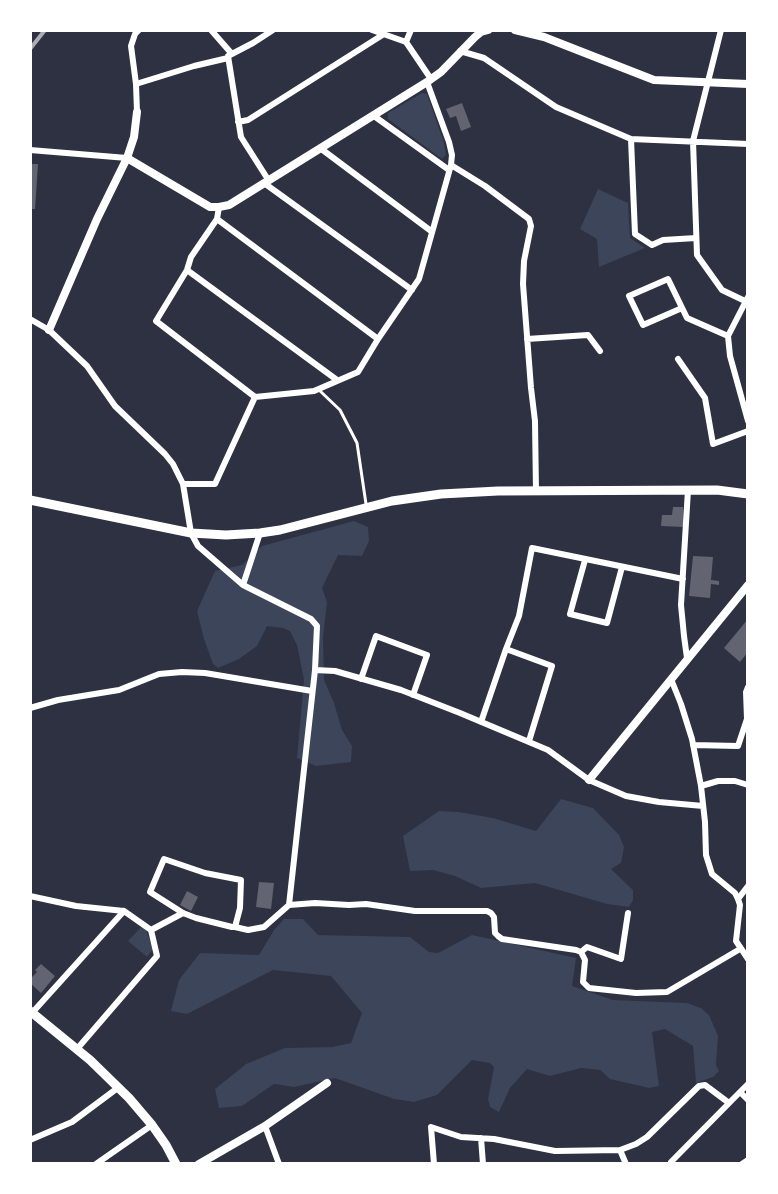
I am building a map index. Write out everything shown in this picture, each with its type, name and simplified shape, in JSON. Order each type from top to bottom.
[{"type":"main road","points":[[30,500],[192,533],[226,535],[280,530],[392,501],[441,494],[688,490],[717,490],[748,494]]},
{"type":"main road","points":[[31,1012],[90,1060],[129,1098],[152,1125],[176,1164]]},
{"type":"street","points":[[211,30],[230,56],[237,122],[241,137],[267,182],[412,290]]},
{"type":"street","points":[[136,84],[230,56],[273,30]]},
{"type":"street","points":[[219,207],[216,219],[191,257],[187,270],[156,321],[255,397],[317,389],[358,372],[418,279],[452,155],[429,80],[406,42],[372,30]]},
{"type":"street","points":[[406,42],[411,30]]},
{"type":"street","points":[[30,150],[127,158],[210,207],[229,205],[441,72],[481,32],[488,30]]},
{"type":"street","points":[[514,30],[545,34],[654,80],[748,84]]},
{"type":"street","points":[[721,30],[693,141],[697,255],[722,290],[747,299],[728,336],[730,356],[748,421]]},
{"type":"street","points":[[49,330],[97,219],[127,158],[134,137],[137,112],[131,46],[135,31]]},
{"type":"street","points":[[237,122],[248,120],[384,34]]},
{"type":"street","points":[[460,51],[484,58],[556,107],[631,139],[748,144]]},
{"type":"street","points":[[374,116],[450,167],[485,186],[529,219],[531,226],[524,261],[523,284],[535,421],[536,492]]},
{"type":"street","points":[[631,139],[635,234],[652,245],[663,240],[696,238]]},
{"type":"street","points":[[320,148],[431,231]]},
{"type":"street","points":[[216,219],[378,339]]},
{"type":"street","points":[[187,270],[337,380]]},
{"type":"street","points":[[682,308],[644,325],[629,296],[668,279],[687,318],[728,336]]},
{"type":"street","points":[[30,319],[49,330],[87,366],[115,406],[173,464],[183,484],[192,533],[198,546],[243,585],[311,619],[317,626],[315,670],[289,905]]},
{"type":"street","points":[[527,339],[588,335],[600,351]]},
{"type":"street","points":[[678,359],[705,398],[713,444],[748,431]]},
{"type":"street","points":[[183,484],[215,483],[255,397]]},
{"type":"street","points":[[687,658],[681,605],[688,490]]},
{"type":"street","points":[[243,585],[260,533]]},
{"type":"street","points":[[482,722],[519,616],[532,548],[683,579]]},
{"type":"street","points":[[585,560],[570,614],[607,623],[622,567]]},
{"type":"street","points":[[589,780],[748,585]]},
{"type":"street","points":[[361,679],[376,636],[427,655],[412,695]]},
{"type":"street","points":[[506,649],[552,666],[529,741]]},
{"type":"street","points":[[315,670],[336,671],[412,695],[529,741],[548,750],[589,780],[626,796],[703,806]]},
{"type":"street","points":[[30,708],[58,700],[118,690],[159,674],[182,672],[205,673],[312,691]]},
{"type":"street","points":[[671,679],[693,745],[701,786],[706,855],[712,874],[738,898],[740,905],[735,941],[748,959]]},
{"type":"street","points":[[693,745],[738,746],[747,719],[746,692],[748,687]]},
{"type":"street","points":[[701,786],[718,781],[735,781],[748,785]]},
{"type":"street","points":[[235,927],[240,908],[242,880],[205,873],[164,859],[150,892],[183,913],[196,918],[235,927],[248,930],[264,927],[289,905],[366,904],[415,911],[487,911],[494,917],[495,933],[502,939],[581,952],[585,960],[583,982],[589,988],[650,993],[667,992],[740,949]]},
{"type":"street","points":[[738,898],[748,886]]},
{"type":"street","points":[[30,896],[76,906],[124,911],[151,930],[157,956],[77,1049]]},
{"type":"street","points":[[31,1012],[124,911]]},
{"type":"street","points":[[151,930],[183,913]]},
{"type":"street","points":[[581,952],[587,947],[621,959],[628,914]]},
{"type":"street","points":[[199,1164],[265,1126],[327,1083]]},
{"type":"street","points":[[671,1162],[748,1084]]},
{"type":"street","points":[[434,1164],[431,1127],[460,1137],[494,1139],[555,1151],[620,1150],[646,1137],[699,1086],[705,1085],[729,1103]]},
{"type":"street","points":[[30,1140],[72,1122],[118,1087]]},
{"type":"street","points":[[740,1092],[748,1100]]},
{"type":"street","points":[[96,1164],[152,1125]]},
{"type":"street","points":[[265,1126],[279,1164]]},
{"type":"street","points":[[481,1138],[483,1164]]},
{"type":"street","points":[[620,1150],[626,1164]]},
{"type":"street","points":[[742,1164],[748,1160]]},
{"type":"lane","points":[[317,389],[340,410],[357,443],[367,508]]},
{"type":"shaded area","points":[[422,93],[427,94],[444,143],[446,155],[442,159],[388,119],[388,113]]},
{"type":"shaded area","points":[[598,189],[628,203],[630,238],[645,248],[599,267],[597,239],[580,229]]},
{"type":"shaded area","points":[[354,521],[368,527],[369,541],[362,556],[338,555],[322,588],[327,602],[323,638],[324,680],[342,730],[352,746],[351,762],[316,766],[297,758],[304,680],[297,645],[290,631],[267,626],[257,646],[239,659],[218,668],[213,664],[197,611],[215,571],[242,565],[262,546]]},
{"type":"shaded area","points":[[561,799],[593,808],[619,835],[624,847],[621,863],[611,869],[633,890],[633,900],[629,907],[607,904],[535,883],[481,888],[455,876],[433,870],[410,871],[403,836],[439,811],[493,818],[536,831]]},
{"type":"shaded area","points":[[284,919],[303,919],[318,935],[410,937],[429,952],[438,953],[472,935],[576,958],[572,986],[613,1000],[687,1003],[701,1008],[709,1015],[718,1036],[716,1065],[719,1071],[713,1077],[696,1083],[693,1046],[665,1029],[652,1032],[659,1086],[649,1088],[610,1079],[600,1070],[581,1068],[550,1076],[527,1069],[510,1088],[499,1112],[490,1107],[488,1099],[494,1067],[490,1063],[472,1060],[437,1095],[414,1102],[394,1099],[335,1078],[294,1087],[274,1084],[242,1106],[219,1108],[215,1089],[246,1064],[285,1048],[332,1047],[351,1043],[362,1013],[331,976],[273,970],[187,1014],[171,1011],[179,980],[200,953],[259,955],[274,930]]},
{"type":"shaded area","points":[[141,927],[146,930],[153,949],[147,957],[128,941]]},
{"type":"building","points":[[462,103],[471,127],[461,131],[456,116],[450,118],[446,109]]},
{"type":"building","points":[[30,164],[38,164],[35,209],[30,209]]},
{"type":"building","points":[[673,507],[683,507],[684,527],[661,526],[662,515],[672,515]]},
{"type":"building","points":[[693,556],[713,557],[711,580],[719,581],[719,585],[711,584],[710,598],[689,596]]},
{"type":"building","points":[[748,619],[748,652],[740,662],[724,648]]},
{"type":"building","points":[[259,882],[274,883],[271,909],[256,907]]},
{"type":"building","points":[[187,891],[198,897],[191,911],[180,905]]},
{"type":"building","points":[[41,964],[55,976],[41,993],[30,983],[30,979]]},
{"type":"railway","points":[[30,49],[45,30]]}]
